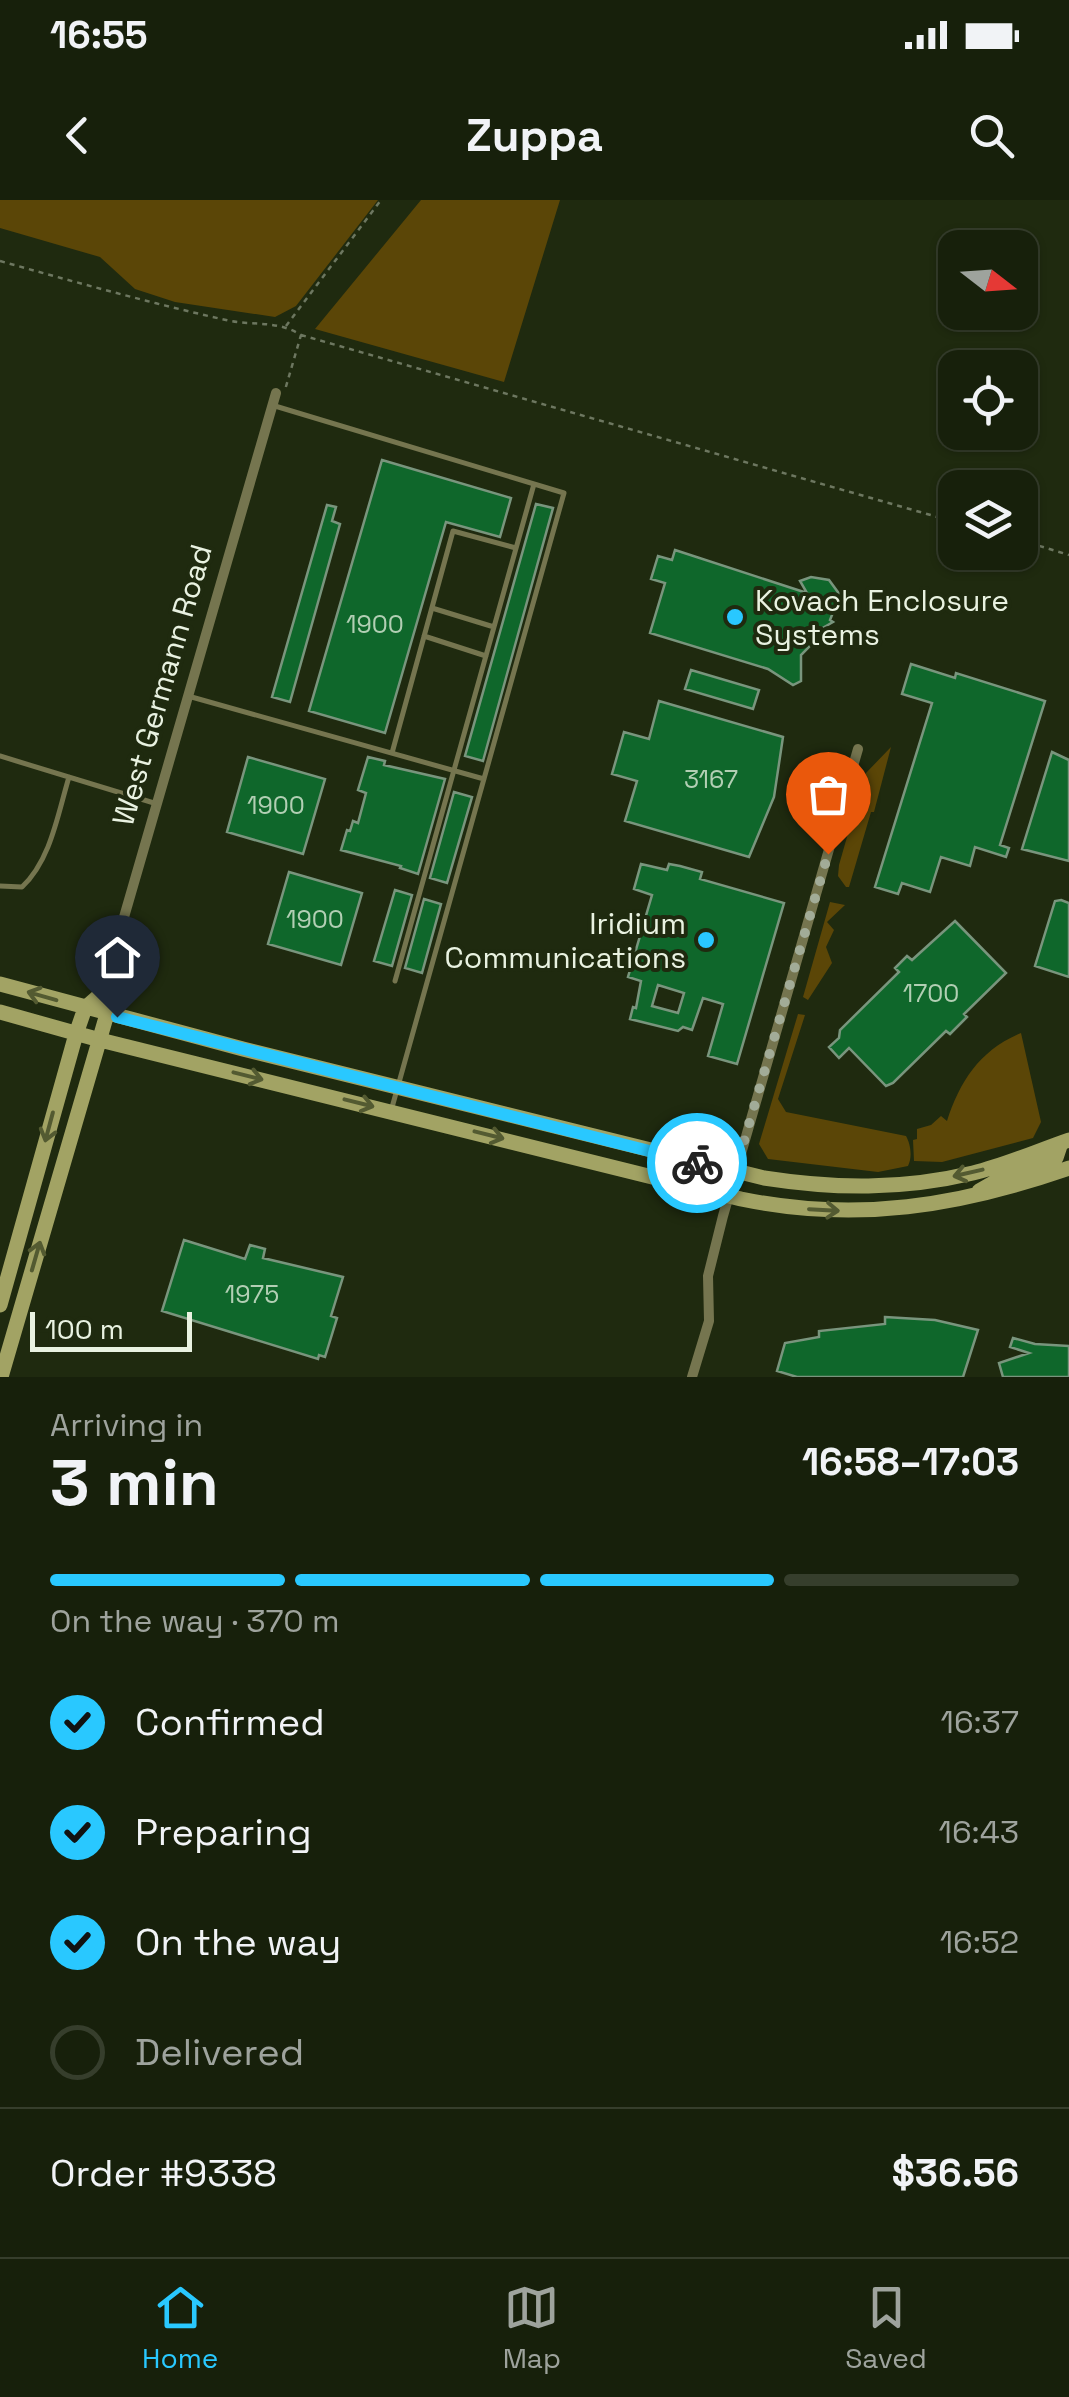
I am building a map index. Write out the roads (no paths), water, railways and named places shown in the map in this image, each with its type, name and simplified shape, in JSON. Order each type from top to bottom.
[{"type":"main road","points":[[0,984],[396,1088],[735,1172],[800,1184],[884,1187],[976,1172],[1065,1142]]},
{"type":"main road","points":[[0,1305],[84,1008],[102,993]]},
{"type":"main road","name":"West Germann Road","points":[[1,1377],[107,1014],[102,993]]},
{"type":"main road","points":[[0,1012],[100,1040],[780,1206],[838,1211],[927,1207],[1069,1168]]},
{"type":"main road","points":[[965,1199],[1000,1179],[1056,1158],[1065,1142]]},
{"type":"street","name":"West Germann Road","points":[[102,993],[274,399]]},
{"type":"street","points":[[692,1377],[709,1321],[708,1276],[728,1195],[858,749]]},
{"type":"lane","points":[[274,399],[564,493],[390,1111]]},
{"type":"lane","points":[[395,981],[534,484]]},
{"type":"lane","points":[[392,753],[453,530],[516,548]]},
{"type":"lane","points":[[432,608],[494,627]]},
{"type":"lane","points":[[424,636],[486,656]]},
{"type":"lane","points":[[188,696],[484,779]]},
{"type":"lane","points":[[0,756],[157,804]]},
{"type":"lane","points":[[0,886],[22,887],[34,875],[46,851],[69,777]]},
{"type":"place","name":"Kovach Enclosure Systems","points":[[735,617]]},
{"type":"place","name":"Iridium Communications","points":[[706,940]]}]
